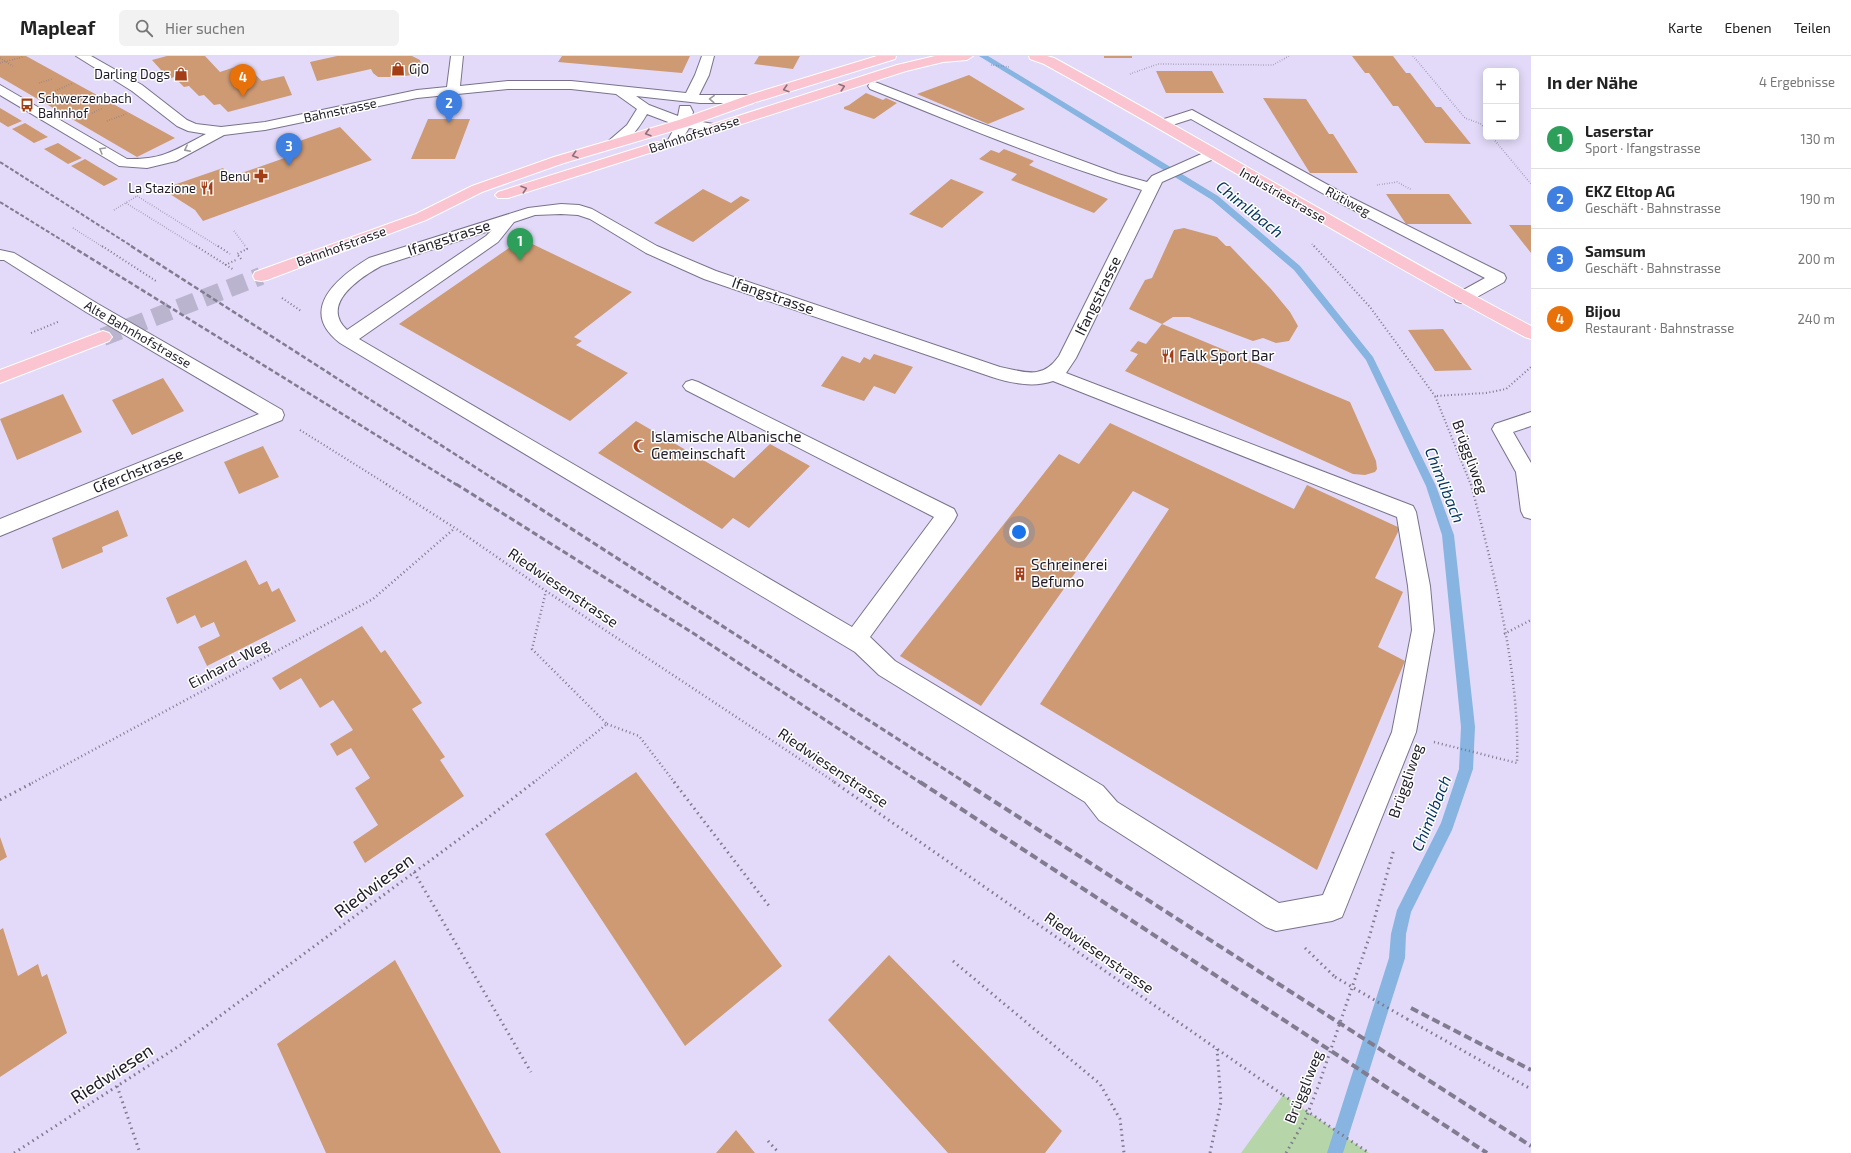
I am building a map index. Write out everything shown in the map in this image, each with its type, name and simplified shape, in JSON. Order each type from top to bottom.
[{"type":"main road","name":"Bahnhofstrasse","points":[[421,217],[487,201],[925,61],[967,56]]},
{"type":"main road","name":"Industriestrasse","points":[[1035,56],[1058,66],[1163,124],[1462,298],[1531,333]]},
{"type":"main road","name":"Bahnhofstrasse","points":[[261,276],[421,217],[477,189],[612,144],[684,123],[880,57]]},
{"type":"main road","points":[[0,377],[103,337]]},
{"type":"street","name":"Bahnstrasse","points":[[82,56],[137,88],[182,123],[194,128],[221,131],[265,126],[354,106],[454,89],[528,84],[572,85],[714,100],[752,99]]},
{"type":"street","points":[[454,89],[457,56]]},
{"type":"street","points":[[691,97],[702,75],[708,56]]},
{"type":"street","points":[[874,86],[967,123],[1113,177],[1154,184],[1190,164],[1214,154]]},
{"type":"street","points":[[0,89],[124,163],[147,164],[171,158],[221,131]]},
{"type":"street","name":"Bahnstrasse","points":[[618,90],[644,108],[684,123],[714,128]]},
{"type":"street","name":"Bahnstrasse","points":[[665,94],[680,103],[686,112],[684,123]]},
{"type":"street","points":[[612,144],[632,128],[644,108]]},
{"type":"street","name":"Rütiweg","points":[[1163,124],[1192,114],[1343,199],[1498,278],[1462,298]]},
{"type":"street","points":[[675,140],[684,123]]},
{"type":"street","name":"Ifangstrasse","points":[[1052,374],[1406,512],[1419,586],[1423,630],[1404,732],[1332,907],[1276,917],[1108,811],[1094,794],[887,668],[859,642],[346,339],[334,328],[330,314],[332,300],[339,290],[356,273],[375,262],[533,211],[554,209],[580,210],[594,216],[656,251],[710,275],[998,373],[1028,378],[1046,377],[1057,371],[1067,358],[1154,184]]},
{"type":"street","points":[[346,339],[492,239],[509,219]]},
{"type":"street","name":"Alte Bahnhofstrasse","points":[[0,255],[8,256],[92,308],[276,415]]},
{"type":"street","points":[[692,386],[947,515],[859,642]]},
{"type":"street","name":"Gferchstrasse","points":[[0,528],[276,415]]},
{"type":"street","points":[[1531,419],[1502,429],[1526,472],[1531,511]]},
{"type":"path","points":[[1128,75],[1158,64],[1273,65],[1289,56]]},
{"type":"path","points":[[1413,56],[1465,118],[1481,124],[1483,126]]},
{"type":"path","points":[[0,63],[23,57]]},
{"type":"path","points":[[0,58],[5,61]]},
{"type":"path","points":[[989,65],[1017,68]]},
{"type":"path","points":[[51,92],[73,83]]},
{"type":"path","points":[[104,122],[127,114]]},
{"type":"path","points":[[1494,140],[1531,184]]},
{"type":"path","points":[[114,210],[137,196]]},
{"type":"path","points":[[137,196],[230,254]]},
{"type":"path","points":[[126,203],[237,272]]},
{"type":"path","points":[[73,228],[156,281]]},
{"type":"path","points":[[225,265],[241,258],[237,254],[247,248],[234,231]]},
{"type":"path","name":"Brüggliweg","points":[[1311,243],[1370,307],[1435,396],[1469,478],[1489,555],[1513,686],[1518,730],[1517,762],[1430,741]]},
{"type":"path","points":[[28,334],[92,308]]},
{"type":"path","points":[[1435,396],[1486,393],[1506,389],[1531,367]]},
{"type":"path","name":"Riedwiesenstrasse","points":[[276,415],[455,528],[546,591],[835,782],[1283,1095],[1369,1153]]},
{"type":"path","name":"Einhard-Weg","points":[[0,800],[373,599],[455,528]]},
{"type":"path","points":[[546,591],[532,649],[607,724],[639,736],[769,906]]},
{"type":"path","points":[[1504,634],[1531,620]]},
{"type":"path","name":"Riedwiesen","points":[[14,1153],[182,1044],[414,872],[607,724]]},
{"type":"path","name":"Brüggliweg","points":[[1286,1153],[1306,1118],[1319,1084],[1369,938],[1396,843]]},
{"type":"path","points":[[414,872],[531,1072]]},
{"type":"path","points":[[953,961],[1100,1084],[1120,1119],[1124,1153]]},
{"type":"path","points":[[1335,977],[1531,1089]]},
{"type":"path","points":[[1210,1153],[1221,1102],[1217,1049]]},
{"type":"path","points":[[117,1086],[140,1153]]},
{"type":"path","points":[[768,1141],[779,1153]]},
{"type":"green space","points":[[1283,1095],[1369,1153],[1241,1153]]},
{"type":"building","points":[[0,56],[26,56],[175,138],[137,157],[0,77]]},
{"type":"building","points":[[167,56],[205,56],[220,72],[244,64],[262,81],[284,76],[292,95],[228,112],[220,104],[214,105],[204,95],[199,96],[189,86],[184,87],[174,77],[169,79],[152,60]]},
{"type":"building","points":[[337,56],[412,56],[420,60],[421,64],[418,70],[411,75],[399,77],[378,77],[371,69],[317,81],[310,62]]},
{"type":"building","points":[[562,56],[690,56],[682,73],[558,62]]},
{"type":"building","points":[[759,56],[800,56],[793,69],[754,64]]},
{"type":"building","points":[[1104,56],[1132,56],[1132,58],[1104,58]]},
{"type":"building","points":[[1352,56],[1393,56],[1406,73],[1410,73],[1436,107],[1441,107],[1471,144],[1425,143],[1398,106],[1393,106],[1369,73],[1365,73]]},
{"type":"building","points":[[1156,71],[1212,71],[1224,93],[1166,93]]},
{"type":"building","points":[[969,75],[1025,109],[988,124],[917,94]]},
{"type":"building","points":[[866,93],[883,100],[886,98],[897,103],[874,119],[844,109],[844,107]]},
{"type":"building","points":[[1263,98],[1306,99],[1329,134],[1333,134],[1358,173],[1310,173]]},
{"type":"building","points":[[0,108],[22,121],[8,127],[0,122]]},
{"type":"building","points":[[428,119],[470,119],[455,159],[411,159]]},
{"type":"building","points":[[25,123],[48,137],[34,143],[12,129]]},
{"type":"building","points":[[340,127],[372,160],[203,221],[195,210],[162,189],[223,168],[230,177],[296,154],[288,145]]},
{"type":"building","points":[[58,143],[82,158],[68,164],[44,149]]},
{"type":"building","points":[[1004,149],[1034,161],[1029,165],[1108,199],[1094,213],[1011,180],[1017,174],[979,159],[991,150],[999,153]]},
{"type":"building","points":[[85,159],[118,179],[104,186],[71,166]]},
{"type":"building","points":[[951,179],[984,192],[942,228],[909,214]]},
{"type":"building","points":[[703,189],[731,203],[741,196],[750,200],[693,242],[654,223]]},
{"type":"building","points":[[1386,194],[1449,194],[1472,224],[1406,224]]},
{"type":"building","points":[[1509,225],[1531,225],[1531,253]]},
{"type":"building","points":[[1184,228],[1217,237],[1226,246],[1230,246],[1271,289],[1290,312],[1298,326],[1289,341],[1276,343],[1263,338],[1253,341],[1189,317],[1173,317],[1162,324],[1129,309],[1145,280],[1152,278],[1174,230]]},
{"type":"building","points":[[522,239],[632,292],[574,337],[582,341],[576,345],[628,373],[570,421],[399,324]]},
{"type":"building","points":[[1162,324],[1350,402],[1376,461],[1377,469],[1375,472],[1365,475],[1353,474],[1125,371],[1138,354],[1130,351],[1138,341],[1146,344]]},
{"type":"building","points":[[1443,329],[1472,370],[1435,371],[1408,330]]},
{"type":"building","points":[[874,354],[913,367],[895,394],[874,386],[864,401],[821,386],[842,356],[860,363],[864,357],[870,360]]},
{"type":"building","points":[[163,378],[184,411],[132,435],[112,400]]},
{"type":"building","points":[[63,394],[82,432],[17,460],[0,419]]},
{"type":"building","points":[[636,421],[734,478],[770,444],[810,466],[749,528],[733,518],[722,529],[598,453]]},
{"type":"building","points":[[1110,423],[1294,509],[1307,485],[1400,528],[1375,578],[1403,592],[1378,647],[1405,661],[1317,870],[1040,704],[1169,509],[1133,491],[981,706],[900,656],[1059,454],[1079,464]]},
{"type":"building","points":[[263,446],[279,477],[239,494],[224,462]]},
{"type":"building","points":[[118,510],[128,536],[102,547],[103,552],[62,569],[52,538]]},
{"type":"building","points":[[246,560],[259,585],[267,581],[272,592],[279,588],[296,621],[207,666],[198,647],[220,636],[214,622],[201,628],[195,615],[177,624],[166,598]]},
{"type":"building","points":[[362,626],[381,653],[385,650],[422,703],[412,709],[445,757],[440,760],[464,796],[365,863],[353,842],[378,825],[355,788],[370,778],[351,748],[337,756],[330,744],[353,730],[333,700],[320,708],[301,678],[280,690],[272,678]]},
{"type":"building","points":[[636,772],[782,966],[685,1046],[545,834]]},
{"type":"building","points":[[0,837],[7,857],[0,861]]},
{"type":"building","points":[[3,928],[18,976],[38,964],[42,977],[47,974],[67,1033],[0,1077],[0,930]]},
{"type":"building","points":[[889,955],[1062,1131],[1045,1153],[948,1153],[828,1020]]},
{"type":"building","points":[[395,960],[501,1153],[326,1153],[277,1044]]},
{"type":"building","points":[[736,1130],[755,1153],[716,1153]]},
{"type":"waterway","name":"Chimlibach","points":[[983,56],[1215,198],[1297,268],[1370,359],[1431,486],[1448,535],[1458,619],[1461,672],[1468,727],[1466,769],[1447,825],[1404,910],[1398,934],[1397,958],[1335,1153]]},
{"type":"tunnel","points":[[103,337],[261,276]]},
{"type":"railway","points":[[0,162],[133,247]]},
{"type":"railway","points":[[0,202],[73,247]]},
{"type":"railway","points":[[71,246],[457,485]]},
{"type":"railway","points":[[131,246],[503,485]]},
{"type":"railway","points":[[456,484],[696,635],[921,783]]},
{"type":"railway","points":[[502,484],[966,783]]},
{"type":"railway","points":[[920,782],[1487,1153]]},
{"type":"railway","points":[[964,782],[1531,1146]]},
{"type":"railway","points":[[1411,1008],[1531,1070]]},
{"type":"place","name":"GjO","points":[[398,69]]},
{"type":"place","name":"Darling Dogs","points":[[181,74]]},
{"type":"place","name":"Bijou","points":[[243,97]]},
{"type":"place","name":"Schwerzenbach Bahnhof","points":[[27,105]]},
{"type":"place","name":"EKZ Eltop AG","points":[[449,123]]},
{"type":"place","name":"Samsum","points":[[289,166]]},
{"type":"place","name":"Benu","points":[[261,176]]},
{"type":"place","name":"La Stazione","points":[[207,188]]},
{"type":"place","name":"Laserstar","points":[[520,261]]},
{"type":"place","name":"Falk Sport Bar","points":[[1168,356]]},
{"type":"place","name":"Islamische Albanische Gemeinschaft","points":[[640,446]]},
{"type":"place","name":"Schreinerei Befumo","points":[[1020,574]]}]
